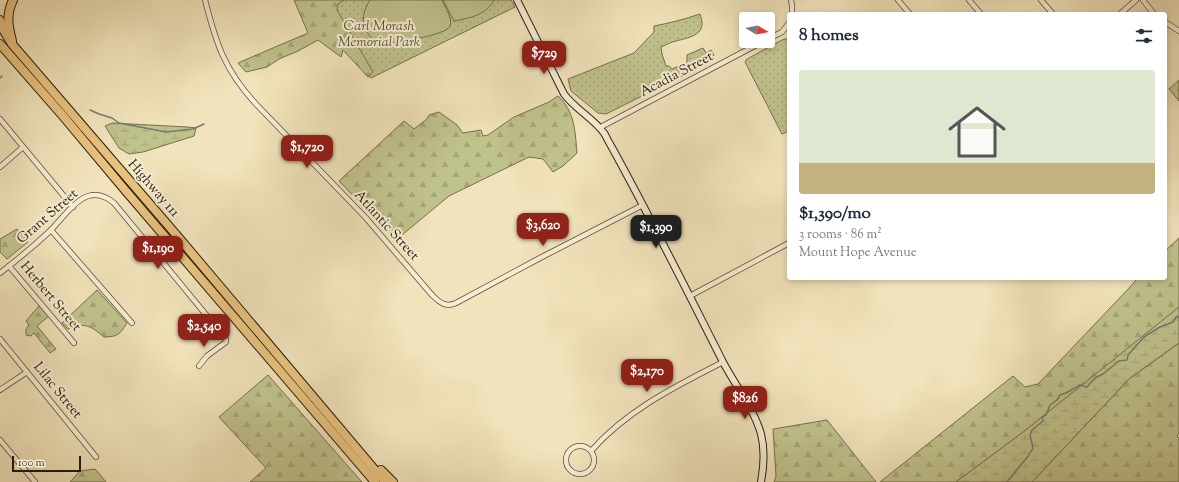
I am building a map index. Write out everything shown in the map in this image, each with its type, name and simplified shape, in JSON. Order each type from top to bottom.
[{"type":"highway","points":[[13,0],[8,19],[13,45]]},
{"type":"highway","name":"Highway 111","points":[[0,20],[4,31],[13,45],[385,482]]},
{"type":"highway","name":"Highway 111","points":[[0,44],[375,482]]},
{"type":"highway","points":[[290,383],[369,482]]},
{"type":"highway","points":[[333,421],[342,427],[353,441],[393,482]]},
{"type":"street","name":"Atlantic Street","points":[[205,0],[212,28],[221,53],[230,72],[248,96],[366,218],[437,300],[443,304],[450,305],[456,303],[545,255],[643,205]]},
{"type":"street","points":[[517,0],[564,94],[572,104],[604,133],[643,205],[723,362],[750,409],[761,434],[764,447],[761,482]]},
{"type":"street","points":[[791,0],[792,12]]},
{"type":"street","points":[[898,0],[908,12]]},
{"type":"street","points":[[969,0],[979,12]]},
{"type":"street","points":[[1041,0],[1051,12]]},
{"type":"street","points":[[1122,12],[1136,0]]},
{"type":"street","points":[[1143,0],[1152,12]]},
{"type":"street","points":[[1167,23],[1179,31]]},
{"type":"street","points":[[775,36],[782,32],[787,26]]},
{"type":"street","name":"Acadia Street","points":[[599,128],[751,48]]},
{"type":"street","points":[[0,119],[73,207]]},
{"type":"street","points":[[0,167],[23,147]]},
{"type":"street","name":"Grant Street","points":[[0,273],[51,230],[84,198],[93,195],[104,197],[114,203],[226,338],[226,342],[207,356],[199,366]]},
{"type":"street","points":[[51,230],[132,323]]},
{"type":"street","points":[[690,296],[787,244]]},
{"type":"street","name":"Herbert Street","points":[[9,266],[74,343]]},
{"type":"street","name":"Lilac Street","points":[[0,339],[96,457]]},
{"type":"street","points":[[591,451],[602,438],[635,411],[669,390],[723,362]]},
{"type":"street","points":[[0,390],[27,372]]},
{"type":"street","points":[[0,440],[35,482]]},
{"type":"street","points":[[579,445],[588,447],[591,451],[593,454],[594,464],[590,470],[580,474],[570,470],[566,460],[566,455],[569,450],[579,445]]},
{"type":"green space","points":[[294,0],[344,0],[338,4],[337,10],[373,72],[368,77],[343,50],[341,57],[318,40],[279,59],[267,67],[246,72],[238,63],[308,33]]},
{"type":"green space","name":"Carl Morash Memorial Park","points":[[302,0],[511,0],[515,7],[371,78]]},
{"type":"green space","points":[[370,0],[442,0],[450,17],[451,23],[446,30],[439,33],[406,41],[379,45],[369,35],[364,25],[364,13]]},
{"type":"green space","points":[[443,0],[494,0],[487,9],[477,15],[454,21]]},
{"type":"green space","points":[[700,14],[702,27],[697,34],[661,47],[666,66],[669,66],[672,69],[687,63],[687,55],[703,48],[706,53],[711,50],[714,55],[698,63],[698,68],[606,114],[598,113],[571,91],[568,79],[634,53],[654,32],[654,26]]},
{"type":"green space","points":[[787,39],[787,132],[782,134],[745,62],[747,59],[767,48],[775,48],[775,44]]},
{"type":"green space","points":[[1179,80],[1179,101],[1169,89]]},
{"type":"green space","points":[[558,96],[564,102],[571,115],[575,130],[577,153],[563,166],[553,172],[543,159],[529,157],[449,196],[396,240],[339,181],[404,121],[414,129],[427,119],[429,115],[439,112],[457,125],[463,133],[481,130],[483,136],[488,135],[514,117],[549,102]]},
{"type":"green space","points":[[112,123],[196,128],[194,136],[143,152],[129,154],[119,148],[105,126]]},
{"type":"green space","points":[[17,229],[28,242],[7,259],[0,252],[0,239]]},
{"type":"green space","points":[[1179,238],[1179,308],[1022,433],[956,482],[880,482],[1013,376],[1025,387],[1038,384],[1136,280],[1167,280],[1167,249]]},
{"type":"green space","points":[[97,290],[127,323],[116,335],[104,337],[88,326],[79,326],[68,329],[62,323]]},
{"type":"green space","points":[[39,306],[49,316],[37,326],[56,349],[50,353],[34,333],[31,336],[26,335],[26,329],[29,325],[26,321]]},
{"type":"green space","points":[[1179,307],[1179,343],[1129,379],[1032,482],[956,482],[1022,433]]},
{"type":"green space","points":[[1179,343],[1179,433],[1177,436],[1179,438],[1179,482],[1032,482],[1129,379]]},
{"type":"green space","points":[[268,375],[362,482],[250,482],[266,468],[219,417]]},
{"type":"green space","points":[[827,420],[876,482],[774,482],[776,476],[773,429]]},
{"type":"green space","points":[[95,469],[106,482],[70,482],[80,471]]},
{"type":"waterway","points":[[90,110],[112,118],[119,123],[166,132],[193,129],[204,124]]},
{"type":"waterway","points":[[1007,482],[1033,448],[1030,435],[1032,430],[1043,421],[1042,417],[1046,415],[1050,405],[1057,400],[1060,395],[1080,385],[1087,387],[1095,378],[1103,374],[1119,361],[1127,360],[1128,355],[1144,337],[1160,327],[1173,322],[1177,316],[1179,318]]}]
